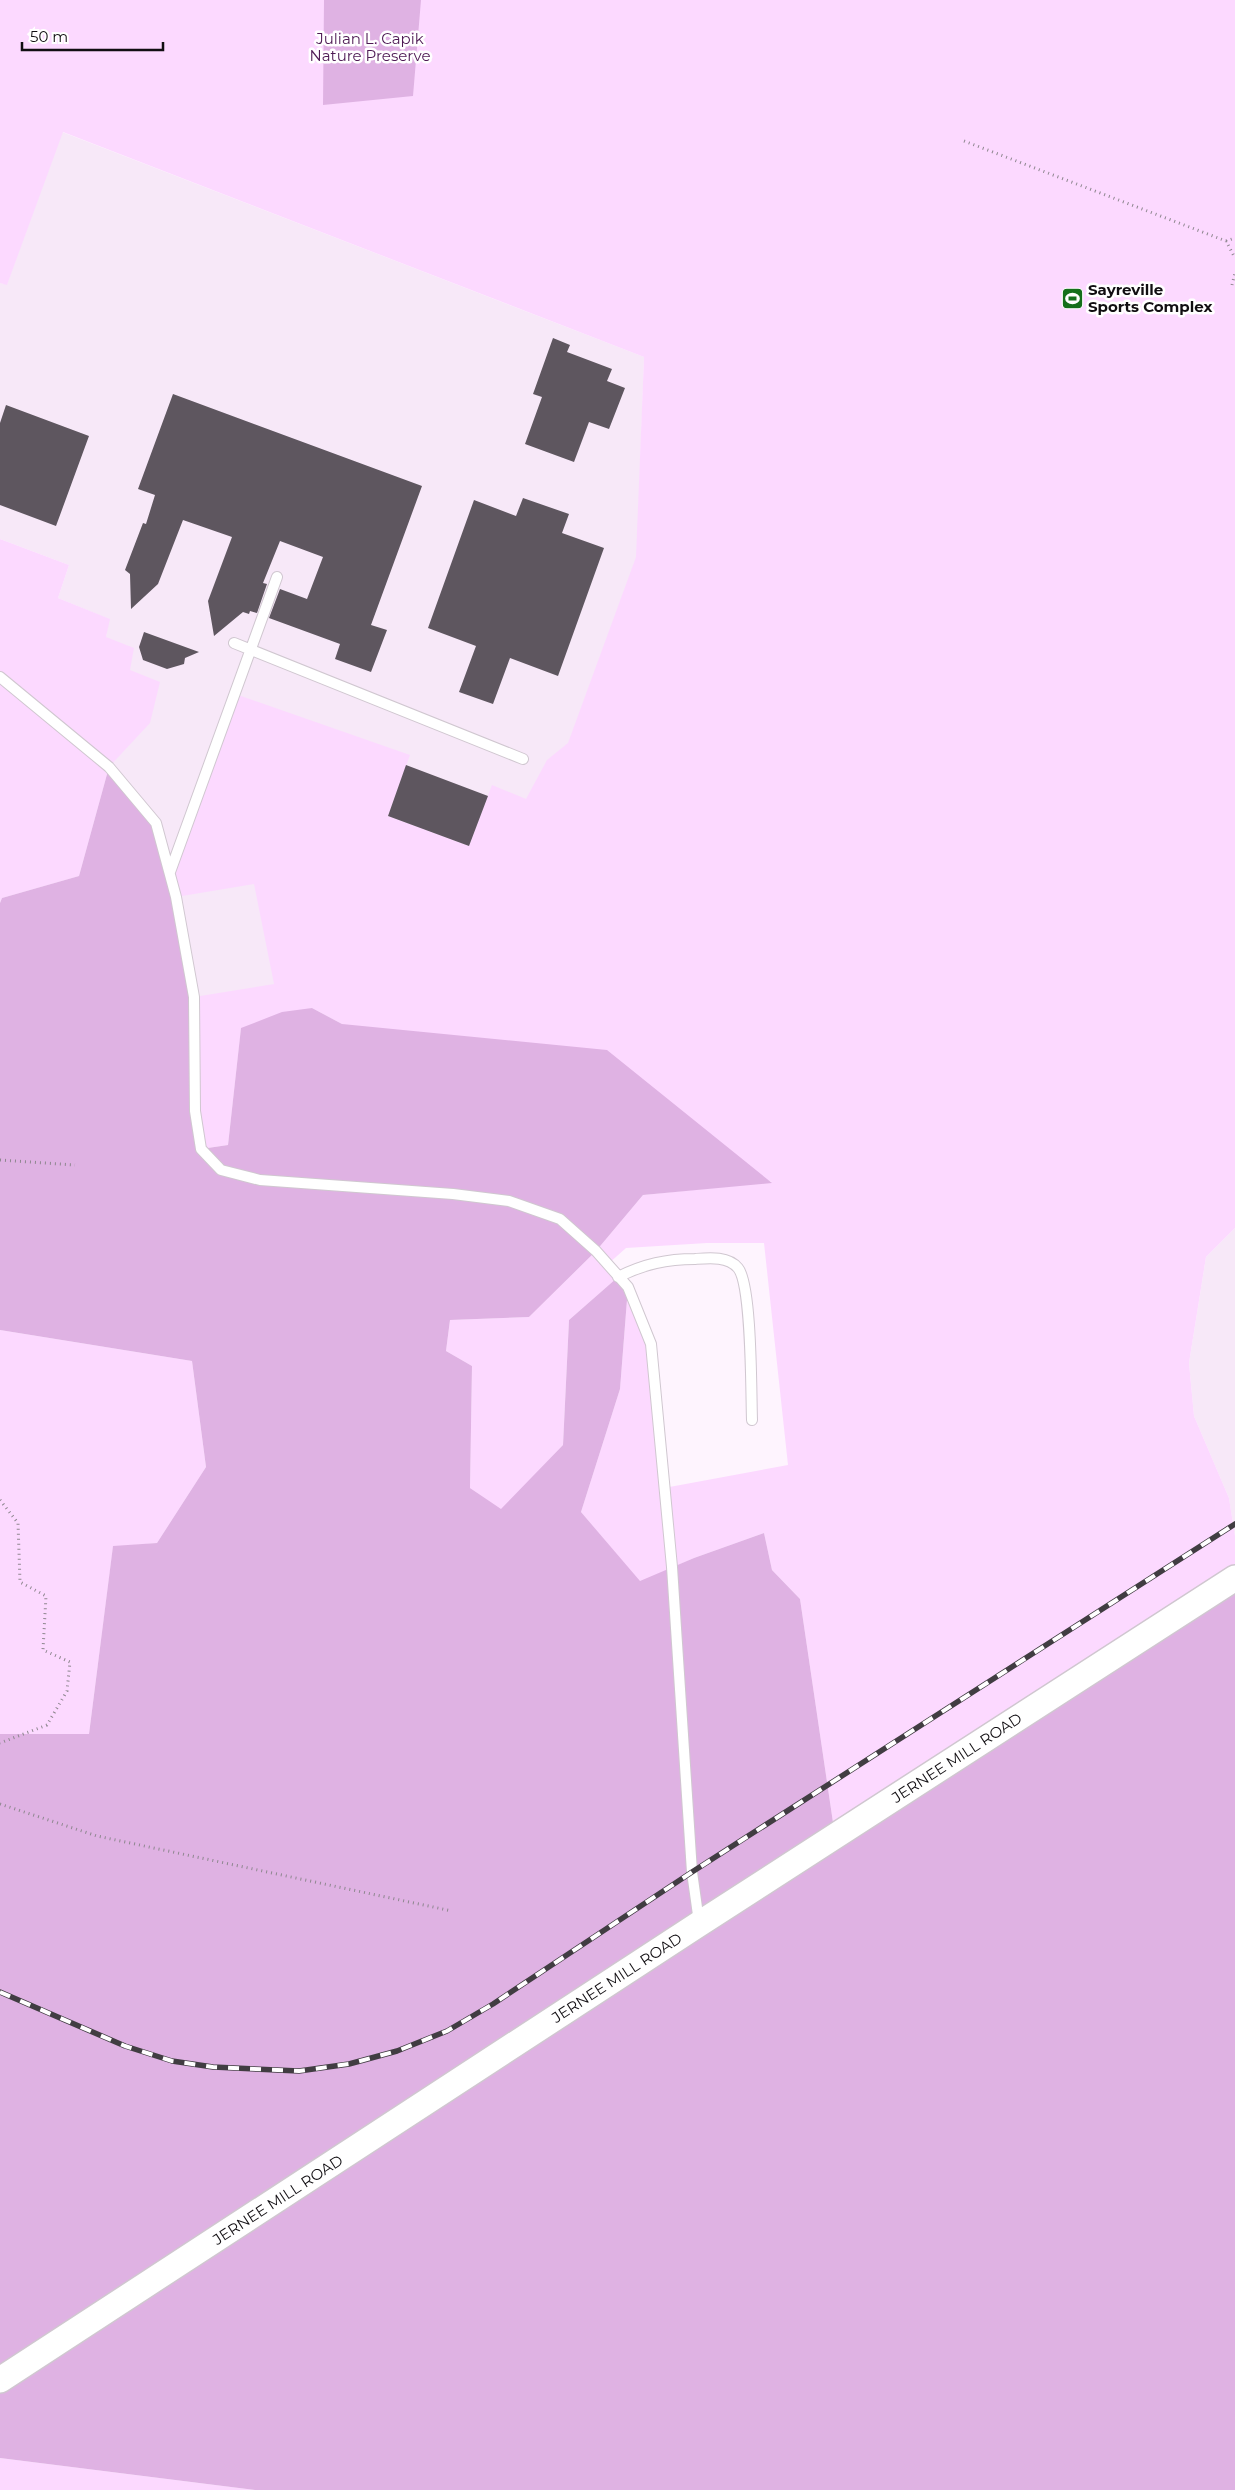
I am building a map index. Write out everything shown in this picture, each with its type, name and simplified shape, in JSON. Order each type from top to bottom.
[{"type":"street","name":"JERNEE MILL ROAD","points":[[0,2380],[699,1924],[1235,1578]]},
{"type":"lane","points":[[170,872],[277,577]]},
{"type":"lane","points":[[234,643],[523,759]]},
{"type":"lane","points":[[0,677],[109,767],[156,823],[176,897],[194,997],[195,1111],[201,1149],[222,1170],[260,1180],[453,1194],[510,1201],[560,1219],[596,1251],[628,1287],[651,1344],[672,1567],[692,1872],[699,1924]]},
{"type":"lane","points":[[618,1276],[639,1266],[671,1259],[721,1259],[732,1262],[740,1270],[747,1302],[752,1420]]},
{"type":"path","points":[[964,141],[1226,241],[1235,238]]},
{"type":"path","points":[[1226,241],[1235,258]]},
{"type":"path","points":[[1232,285],[1235,273]]},
{"type":"path","points":[[0,1160],[76,1165]]},
{"type":"path","points":[[0,1500],[18,1523],[20,1582],[46,1596],[43,1650],[70,1662],[67,1691],[47,1725],[0,1743]]},
{"type":"path","points":[[0,1804],[97,1836],[452,1911]]},
{"type":"shaded area","points":[[62,132],[644,357],[629,779],[195,1033],[109,767],[130,670],[106,637],[109,619],[58,598],[69,565],[0,539],[0,283],[7,284]]},
{"type":"shaded area","points":[[1235,1228],[1235,1536],[1229,1498],[1194,1416],[1189,1363],[1206,1257]]},
{"type":"green space","points":[[0,0],[1235,0],[1235,1228],[1206,1257],[1189,1363],[1194,1416],[1229,1498],[1235,1536],[1235,1578],[835,1836],[800,1599],[772,1570],[764,1533],[694,1558],[640,1582],[581,1512],[620,1389],[628,1287],[651,1344],[664,1488],[788,1465],[764,1243],[707,1243],[626,1248],[608,1264],[618,1277],[569,1320],[563,1445],[501,1510],[470,1488],[472,1366],[446,1351],[450,1320],[529,1317],[596,1251],[643,1195],[772,1182],[342,1024],[312,1008],[241,1029],[228,1145],[201,1149],[194,997],[274,984],[254,884],[176,897],[170,872],[235,694],[410,755],[388,816],[469,846],[492,785],[526,799],[547,760],[568,743],[636,557],[644,357],[63,132],[7,285],[0,283]]},
{"type":"green space","name":"Julian L. Capik Nature Preserve","points":[[324,0],[421,0],[413,96],[323,105]]},
{"type":"green space","points":[[0,539],[69,565],[58,598],[110,619],[106,637],[134,648],[130,670],[160,682],[150,723],[109,767],[79,876],[2,898],[0,903]]},
{"type":"green space","points":[[109,767],[156,823],[194,997],[201,1149],[228,1145],[241,1028],[282,1012],[312,1008],[342,1024],[607,1050],[772,1183],[643,1195],[596,1251],[529,1317],[450,1320],[446,1351],[472,1366],[470,1488],[501,1509],[563,1445],[569,1320],[618,1277],[628,1287],[620,1389],[581,1512],[640,1581],[694,1558],[764,1533],[772,1570],[800,1599],[835,1836],[1235,1578],[1235,2490],[255,2490],[0,2458],[0,1734],[89,1734],[113,1546],[157,1543],[206,1467],[192,1361],[0,1330],[0,903],[2,898],[79,876]]},
{"type":"green space","points":[[0,1330],[192,1361],[206,1467],[157,1543],[113,1547],[89,1734],[0,1734]]},
{"type":"green space","points":[[0,2458],[255,2490],[0,2490]]},
{"type":"building","points":[[553,338],[570,345],[567,352],[612,369],[607,381],[625,388],[609,429],[589,422],[574,462],[525,444],[542,397],[533,394]]},
{"type":"building","points":[[173,394],[422,486],[371,625],[387,630],[371,672],[335,659],[340,644],[269,618],[280,589],[307,599],[323,557],[280,541],[263,583],[267,584],[257,613],[250,611],[249,614],[243,612],[214,636],[208,601],[232,537],[183,520],[158,584],[131,609],[130,574],[125,570],[143,523],[146,524],[155,495],[138,489]]},
{"type":"building","points":[[6,405],[89,436],[56,526],[0,505],[0,423]]},
{"type":"building","points":[[523,498],[569,514],[562,533],[604,548],[558,676],[510,658],[493,704],[459,692],[476,646],[428,628],[474,500],[516,516]]},
{"type":"building","points":[[144,632],[199,652],[185,658],[184,664],[167,669],[143,660],[139,647]]},
{"type":"building","points":[[406,765],[488,796],[469,846],[388,816]]},
{"type":"railway","points":[[0,1992],[125,2046],[172,2061],[213,2067],[299,2071],[349,2064],[397,2051],[447,2031],[493,2004],[692,1872],[1235,1524]]},
{"type":"place","name":"Sayreville Sports Complex","points":[[1072,299]]}]
